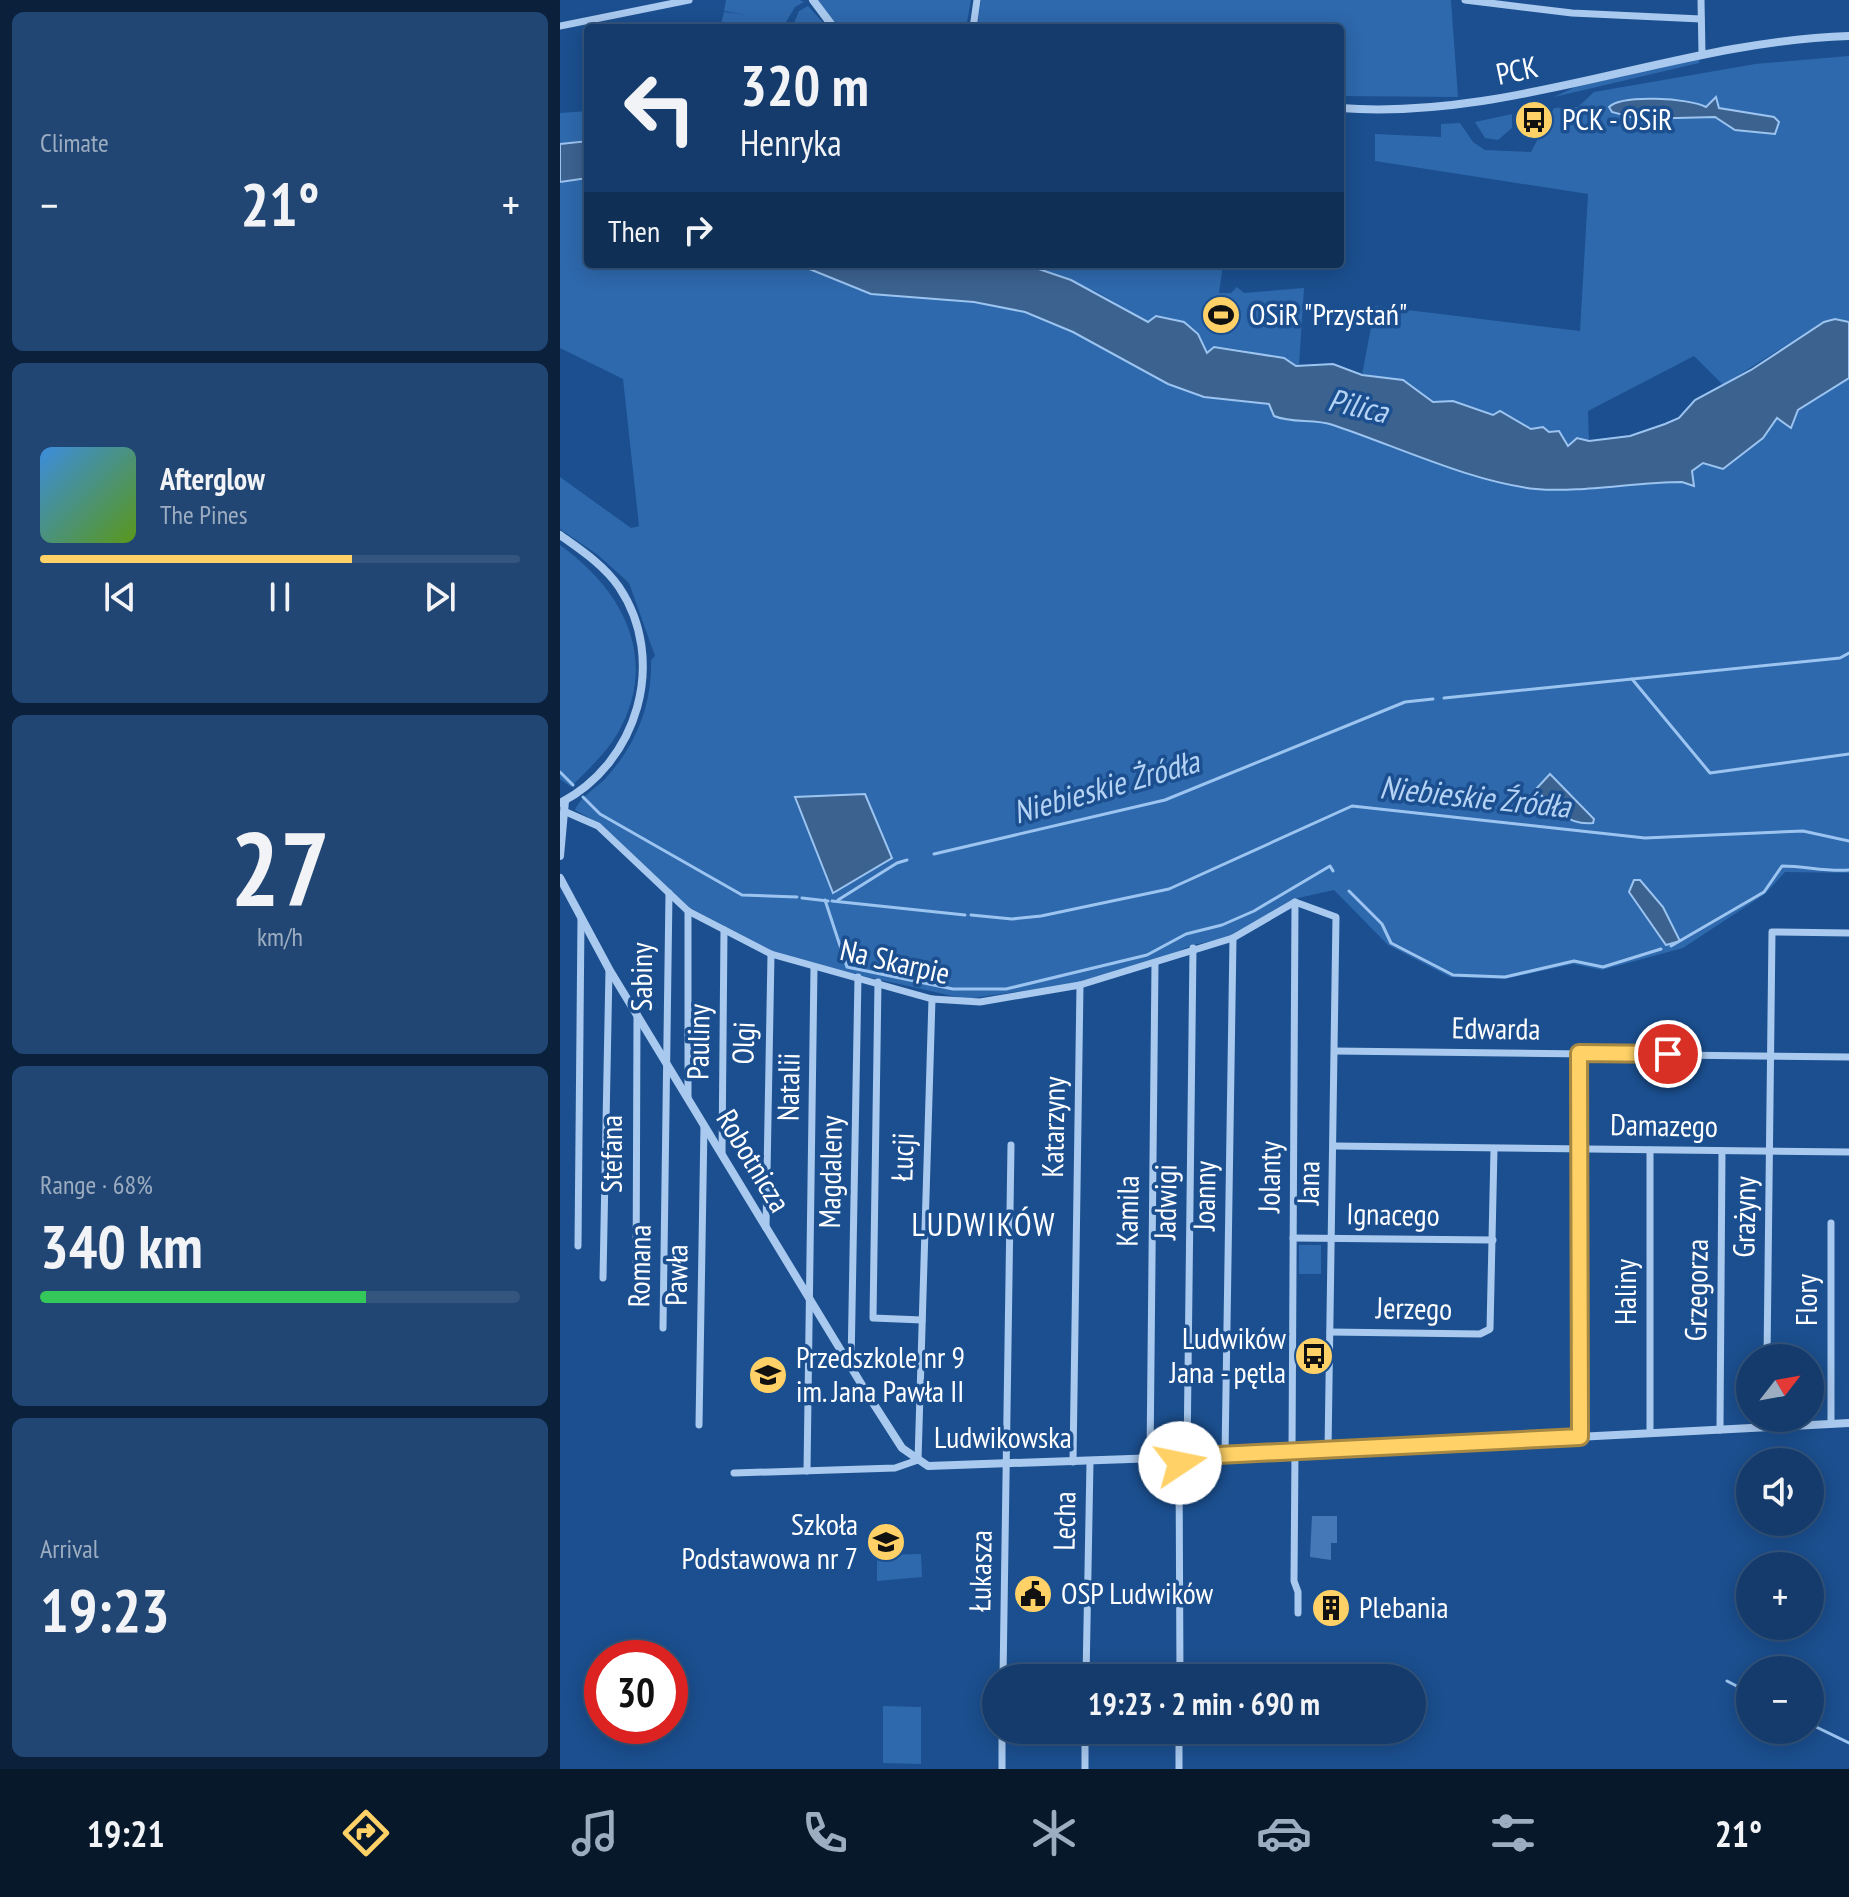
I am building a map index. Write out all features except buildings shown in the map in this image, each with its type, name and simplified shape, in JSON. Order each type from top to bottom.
[{"type":"street","points":[[560,26],[689,0]]},
{"type":"street","points":[[974,24],[977,0]]},
{"type":"street","points":[[1465,0],[1572,13],[1701,19]]},
{"type":"street","points":[[1701,0],[1702,53]]},
{"type":"street","points":[[813,2],[831,24]]},
{"type":"street","name":"PCK","points":[[1344,108],[1401,111],[1466,106],[1702,53],[1779,41],[1849,36]]},
{"type":"street","points":[[560,535],[604,569],[625,596],[641,639],[643,672],[637,711],[622,743],[592,779],[562,802],[566,812],[560,856]]},
{"type":"street","name":"Na Skarpie","points":[[566,812],[598,826],[688,911],[724,930],[771,954],[932,999],[980,1002],[1080,985],[1233,938],[1295,902]]},
{"type":"street","name":"Robotnicza","points":[[560,878],[609,969],[766,1229],[897,1441],[918,1460]]},
{"type":"street","name":"Sabiny","points":[[666,1062],[669,893]]},
{"type":"street","name":"Jana","points":[[1295,902],[1336,917],[1328,1450]]},
{"type":"street","name":"Jolanty","points":[[1294,1452],[1295,902]]},
{"type":"street","points":[[688,911],[688,1099]]},
{"type":"street","points":[[578,1246],[581,918]]},
{"type":"street","name":"Pauliny","points":[[722,1155],[724,930]]},
{"type":"street","name":"Grażyny","points":[[1767,1344],[1772,932],[1849,933]]},
{"type":"street","name":"Joanny","points":[[1225,1455],[1233,938]]},
{"type":"street","name":"Jadwigi","points":[[1183,1457],[1193,948]]},
{"type":"street","name":"Olgi","points":[[766,1229],[771,954]]},
{"type":"street","name":"Kamila","points":[[1150,1459],[1155,963]]},
{"type":"street","name":"Natalii","points":[[807,1471],[814,968]]},
{"type":"street","points":[[603,1278],[609,969]]},
{"type":"street","name":"Magdaleny","points":[[851,1367],[858,977]]},
{"type":"street","points":[[878,982],[873,1318],[922,1320]]},
{"type":"street","name":"Katarzyny","points":[[1073,1462],[1080,985]]},
{"type":"street","name":"Łucji","points":[[918,1460],[932,999]]},
{"type":"street","name":"Stefana","points":[[636,1293],[637,1014]]},
{"type":"street","name":"Edwarda","points":[[1335,1051],[1849,1057]]},
{"type":"street","points":[[1579,1053],[1580,1437]]},
{"type":"street","name":"Romana","points":[[663,1328],[666,1062]]},
{"type":"street","name":"Pawła","points":[[699,1425],[704,1125]]},
{"type":"street","name":"Łukasza","points":[[1003,1664],[1011,1145]]},
{"type":"street","name":"Damazego","points":[[1334,1146],[1849,1152]]},
{"type":"street","points":[[1493,1240],[1494,1149]]},
{"type":"street","name":"Haliny","points":[[1650,1150],[1650,1433]]},
{"type":"street","name":"Grzegorza","points":[[1720,1430],[1722,1151]]},
{"type":"street","name":"Flory","points":[[1831,1223],[1831,1424]]},
{"type":"street","name":"Ignacego","points":[[1293,1238],[1493,1240]]},
{"type":"street","name":"Jerzego","points":[[1330,1332],[1480,1334],[1490,1329],[1493,1240]]},
{"type":"street","name":"Ludwikowska","points":[[1824,1424],[1849,1423]]},
{"type":"street","name":"Ludwikowska","points":[[734,1473],[906,1467],[918,1460],[938,1467],[1090,1462],[1736,1428]]},
{"type":"street","points":[[1294,1452],[1294,1581],[1298,1592],[1298,1613]]},
{"type":"street","points":[[1180,1664],[1183,1457]]},
{"type":"street","name":"Lecha","points":[[1086,1664],[1090,1462]]},
{"type":"street","points":[[1002,1744],[1002,1769]]},
{"type":"street","points":[[1085,1744],[1085,1769]]},
{"type":"street","points":[[1179,1744],[1179,1769]]},
{"type":"shaded area","points":[[726,0],[800,0],[804,2],[795,7],[786,22],[794,23],[799,11],[808,6],[824,24],[721,24],[724,12],[746,15],[724,11]]},
{"type":"shaded area","points":[[818,0],[971,0],[967,24],[835,24]]},
{"type":"shaded area","points":[[981,0],[1451,0],[1458,97],[1344,96],[1344,24],[978,24]]},
{"type":"shaded area","points":[[1849,56],[1849,322],[1835,318],[1824,321],[1723,385],[1694,356],[1588,411],[1589,441],[1577,438],[1567,446],[1559,431],[1549,432],[1543,427],[1531,429],[1500,412],[1494,415],[1453,401],[1433,402],[1403,380],[1362,375],[1375,306],[1580,331],[1588,194],[1375,161],[1375,134],[1441,137],[1441,124],[1460,123],[1473,142],[1485,150],[1531,152],[1554,108],[1578,107],[1594,92],[1755,64]],"holes":[[[1619,100],[1680,100],[1706,107],[1716,104],[1731,111],[1761,117],[1767,115],[1776,122],[1774,134],[1735,130],[1715,117],[1638,119]]]},
{"type":"shaded area","points":[[1700,58],[1699,63],[1554,97],[1575,87]]},
{"type":"shaded area","points":[[584,111],[584,141],[560,144],[560,113]]},
{"type":"shaded area","points":[[1512,114],[1512,128],[1498,140],[1485,138],[1475,122]]},
{"type":"shaded area","points":[[584,179],[584,268],[807,268],[871,294],[974,302],[1025,312],[1073,332],[1168,384],[1204,397],[1269,405],[1274,416],[1281,419],[1334,425],[1470,475],[1527,487],[1572,490],[1643,481],[1678,482],[1694,486],[1692,471],[1703,463],[1723,469],[1763,438],[1777,418],[1791,428],[1797,410],[1849,378],[1849,873],[1785,872],[1765,894],[1683,948],[1602,970],[1573,964],[1505,979],[1450,977],[1388,945],[1334,890],[1294,899],[1232,937],[1193,945],[1153,961],[1076,983],[966,999],[814,965],[770,950],[690,908],[600,824],[575,810],[616,766],[633,739],[645,709],[651,660],[655,656],[629,583],[598,555],[560,529],[560,477],[631,528],[639,526],[623,379],[560,348],[560,182]]},
{"type":"shaded area","name":"OSiR \"Przystań\"","points":[[1034,268],[1222,268],[1219,293],[1231,293],[1237,287],[1244,293],[1304,288],[1299,366],[1237,349],[1215,347],[1207,353],[1198,334],[1148,322],[1097,292]]},
{"type":"shaded area","points":[[560,545],[600,581],[615,601],[634,647],[636,672],[632,698],[617,734],[571,787],[560,779]]},
{"type":"shaded area","points":[[1299,1245],[1321,1245],[1321,1274],[1299,1274]]},
{"type":"shaded area","points":[[921,1554],[922,1577],[877,1581],[877,1555]]},
{"type":"shaded area","points":[[883,1706],[921,1707],[921,1764],[883,1763]]},
{"type":"water","points":[[1716,97],[1719,108],[1774,117],[1779,122],[1775,134],[1735,130],[1715,117],[1638,119],[1612,112],[1609,107],[1627,100],[1656,99],[1686,101],[1706,107]]},
{"type":"water","points":[[584,141],[584,179],[560,182],[560,144]]},
{"type":"water","name":"Pilica","points":[[807,268],[1036,268],[1071,280],[1148,322],[1156,316],[1184,322],[1198,334],[1207,353],[1214,347],[1284,358],[1296,366],[1333,364],[1362,375],[1403,380],[1433,402],[1453,401],[1493,415],[1500,411],[1531,429],[1543,427],[1549,432],[1559,431],[1568,446],[1577,438],[1589,441],[1630,436],[1679,418],[1695,400],[1751,370],[1824,322],[1835,319],[1849,322],[1849,378],[1798,410],[1791,428],[1777,418],[1763,438],[1723,469],[1703,463],[1692,471],[1694,486],[1682,482],[1570,490],[1536,489],[1460,471],[1326,423],[1274,416],[1269,404],[1204,397],[1168,384],[1073,332],[1025,312],[974,302],[871,294]]},
{"type":"water","points":[[1550,774],[1594,819],[1593,823],[1568,819],[1542,796],[1536,789]]},
{"type":"water","points":[[865,794],[892,858],[833,893],[795,797]]},
{"type":"water","points":[[1634,880],[1640,880],[1663,907],[1680,941],[1666,945],[1629,892]]},
{"type":"waterway","name":"Niebieskie Żródła","points":[[1444,698],[1840,658],[1849,653]]},
{"type":"waterway","name":"Niebieskie Żródła","points":[[1632,679],[1710,773],[1849,754]]},
{"type":"waterway","name":"Niebieskie Żródła","points":[[934,854],[1165,800],[1405,702],[1433,699]]},
{"type":"waterway","name":"Niebieskie Źródła","points":[[560,772],[573,785]]},
{"type":"waterway","name":"Niebieskie Źródła","points":[[583,797],[600,814],[742,895],[797,897]]},
{"type":"waterway","name":"Niebieskie Źródła","points":[[971,915],[1012,919],[1041,916],[1169,889],[1352,806],[1645,838],[1803,831],[1849,841]]},
{"type":"waterway","name":"Niebieskie Żródła","points":[[838,900],[897,863],[907,860]]},
{"type":"waterway","points":[[825,900],[847,967],[953,989],[1006,989],[1147,955],[1186,934],[1222,925],[1254,911],[1330,866],[1333,871]]},
{"type":"waterway","points":[[1671,946],[1764,892],[1782,866],[1849,870]]},
{"type":"waterway","points":[[1349,891],[1382,924],[1391,943],[1453,975],[1505,977],[1574,961],[1603,967],[1661,949]]},
{"type":"waterway","name":"Niebieskie Źródła","points":[[802,898],[828,901]]},
{"type":"waterway","name":"Niebieskie Źródła","points":[[832,901],[965,915]]},
{"type":"waterway","points":[[1727,1681],[1736,1686]]},
{"type":"waterway","points":[[1824,1731],[1849,1743]]},
{"type":"place","name":"PCK - OSiR","points":[[1534,120]]},
{"type":"place","name":"OSiR \"Przystań\"","points":[[1221,315]]},
{"type":"place","name":"Ludwików Jana - pętla","points":[[1314,1356]]},
{"type":"place","name":"Przedszkole nr 9 im. Jana Pawła II","points":[[768,1375]]},
{"type":"place","name":"Szkoła Podstawowa nr 7","points":[[886,1542]]},
{"type":"place","name":"OSP Ludwików","points":[[1033,1594]]},
{"type":"place","name":"Plebania","points":[[1331,1608]]},
{"type":"district","name":"LUDWIKÓW","points":[[984,1225]]},
{"type":"route","points":[[1180,1463],[1179,1457],[1580,1437],[1579,1053],[1668,1054]]}]
